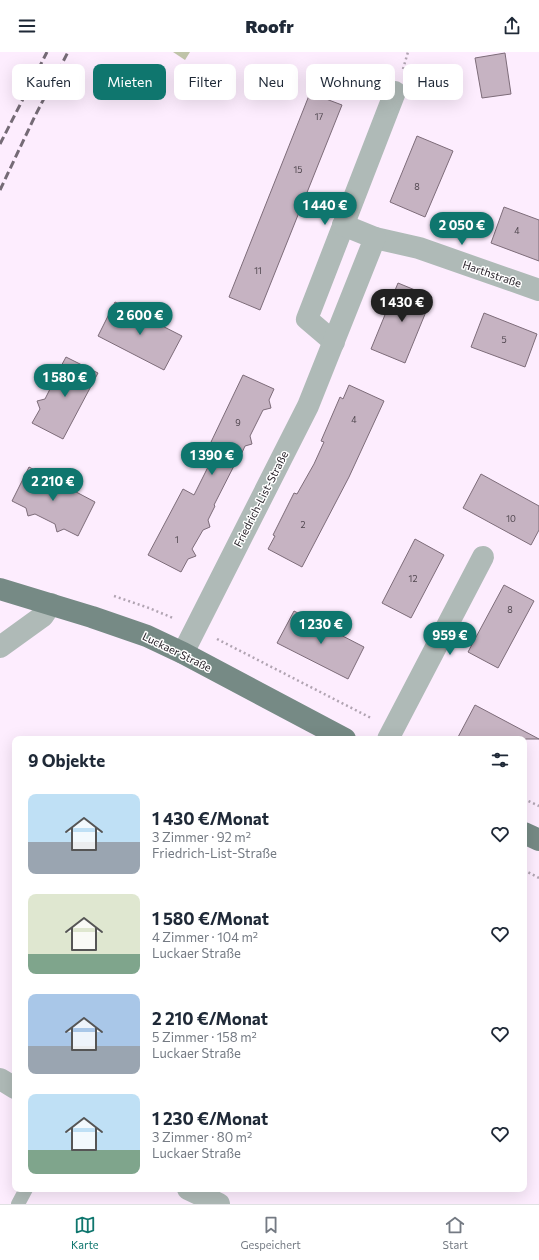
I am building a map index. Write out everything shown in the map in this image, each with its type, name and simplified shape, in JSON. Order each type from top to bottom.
[{"type":"main road","name":"Luckaer Straße","points":[[0,589],[51,604],[147,636],[183,653],[339,736]]},
{"type":"main road","points":[[527,834],[539,840]]},
{"type":"street","points":[[334,342],[307,319],[392,100]]},
{"type":"street","points":[[343,225],[376,238]]},
{"type":"street","name":"Harthstraße","points":[[376,238],[419,248],[539,290]]},
{"type":"street","name":"Friedrich-List-Straße","points":[[183,653],[308,406],[376,238]]},
{"type":"street","points":[[390,734],[482,557]]},
{"type":"street","points":[[0,647],[43,616],[51,604]]},
{"type":"street","points":[[0,1079],[12,1086]]},
{"type":"street","points":[[194,1192],[219,1204]]},
{"type":"path","points":[[196,628],[390,734]]},
{"type":"path","points":[[527,800],[539,806]]},
{"type":"path","points":[[527,872],[539,878]]},
{"type":"green space","points":[[173,52],[190,52],[185,60]]},
{"type":"building","points":[[505,53],[511,94],[482,98],[475,58]]},
{"type":"building","points":[[307,100],[329,100],[342,105],[260,310],[229,297]]},
{"type":"building","points":[[417,136],[453,151],[425,217],[390,202]]},
{"type":"building","points":[[504,207],[539,220],[539,261],[491,243]]},
{"type":"building","points":[[398,283],[432,297],[405,363],[371,349]]},
{"type":"building","points":[[115,302],[182,336],[164,370],[98,336]]},
{"type":"building","points":[[484,313],[537,334],[525,367],[471,347]]},
{"type":"building","points":[[66,357],[98,373],[63,439],[32,423],[40,409],[37,401],[45,399],[55,379],[52,372],[59,370]]},
{"type":"building","points":[[243,375],[274,389],[269,400],[271,408],[263,410],[250,436],[252,444],[245,446],[214,505],[215,506],[208,520],[210,527],[203,530],[192,549],[196,556],[188,559],[181,572],[148,555],[183,489],[194,495],[219,445],[211,442]]},
{"type":"building","points":[[349,385],[384,401],[349,477],[302,567],[268,549],[275,536],[273,535],[294,493],[297,494],[314,464],[324,442],[321,441],[340,397],[343,399]]},
{"type":"building","points":[[29,467],[95,502],[78,536],[64,529],[57,532],[55,524],[35,514],[28,516],[26,508],[12,501]]},
{"type":"building","points":[[481,474],[539,506],[539,530],[531,545],[463,508]]},
{"type":"building","points":[[415,539],[444,555],[411,618],[382,603]]},
{"type":"building","points":[[504,585],[534,601],[498,668],[468,652]]},
{"type":"building","points":[[294,611],[364,647],[348,679],[277,643]]},
{"type":"building","points":[[475,705],[539,739],[527,739],[527,736],[459,736]]},
{"type":"railway","points":[[0,144],[47,52]]},
{"type":"railway","points":[[0,190],[35,116],[68,52]]}]
